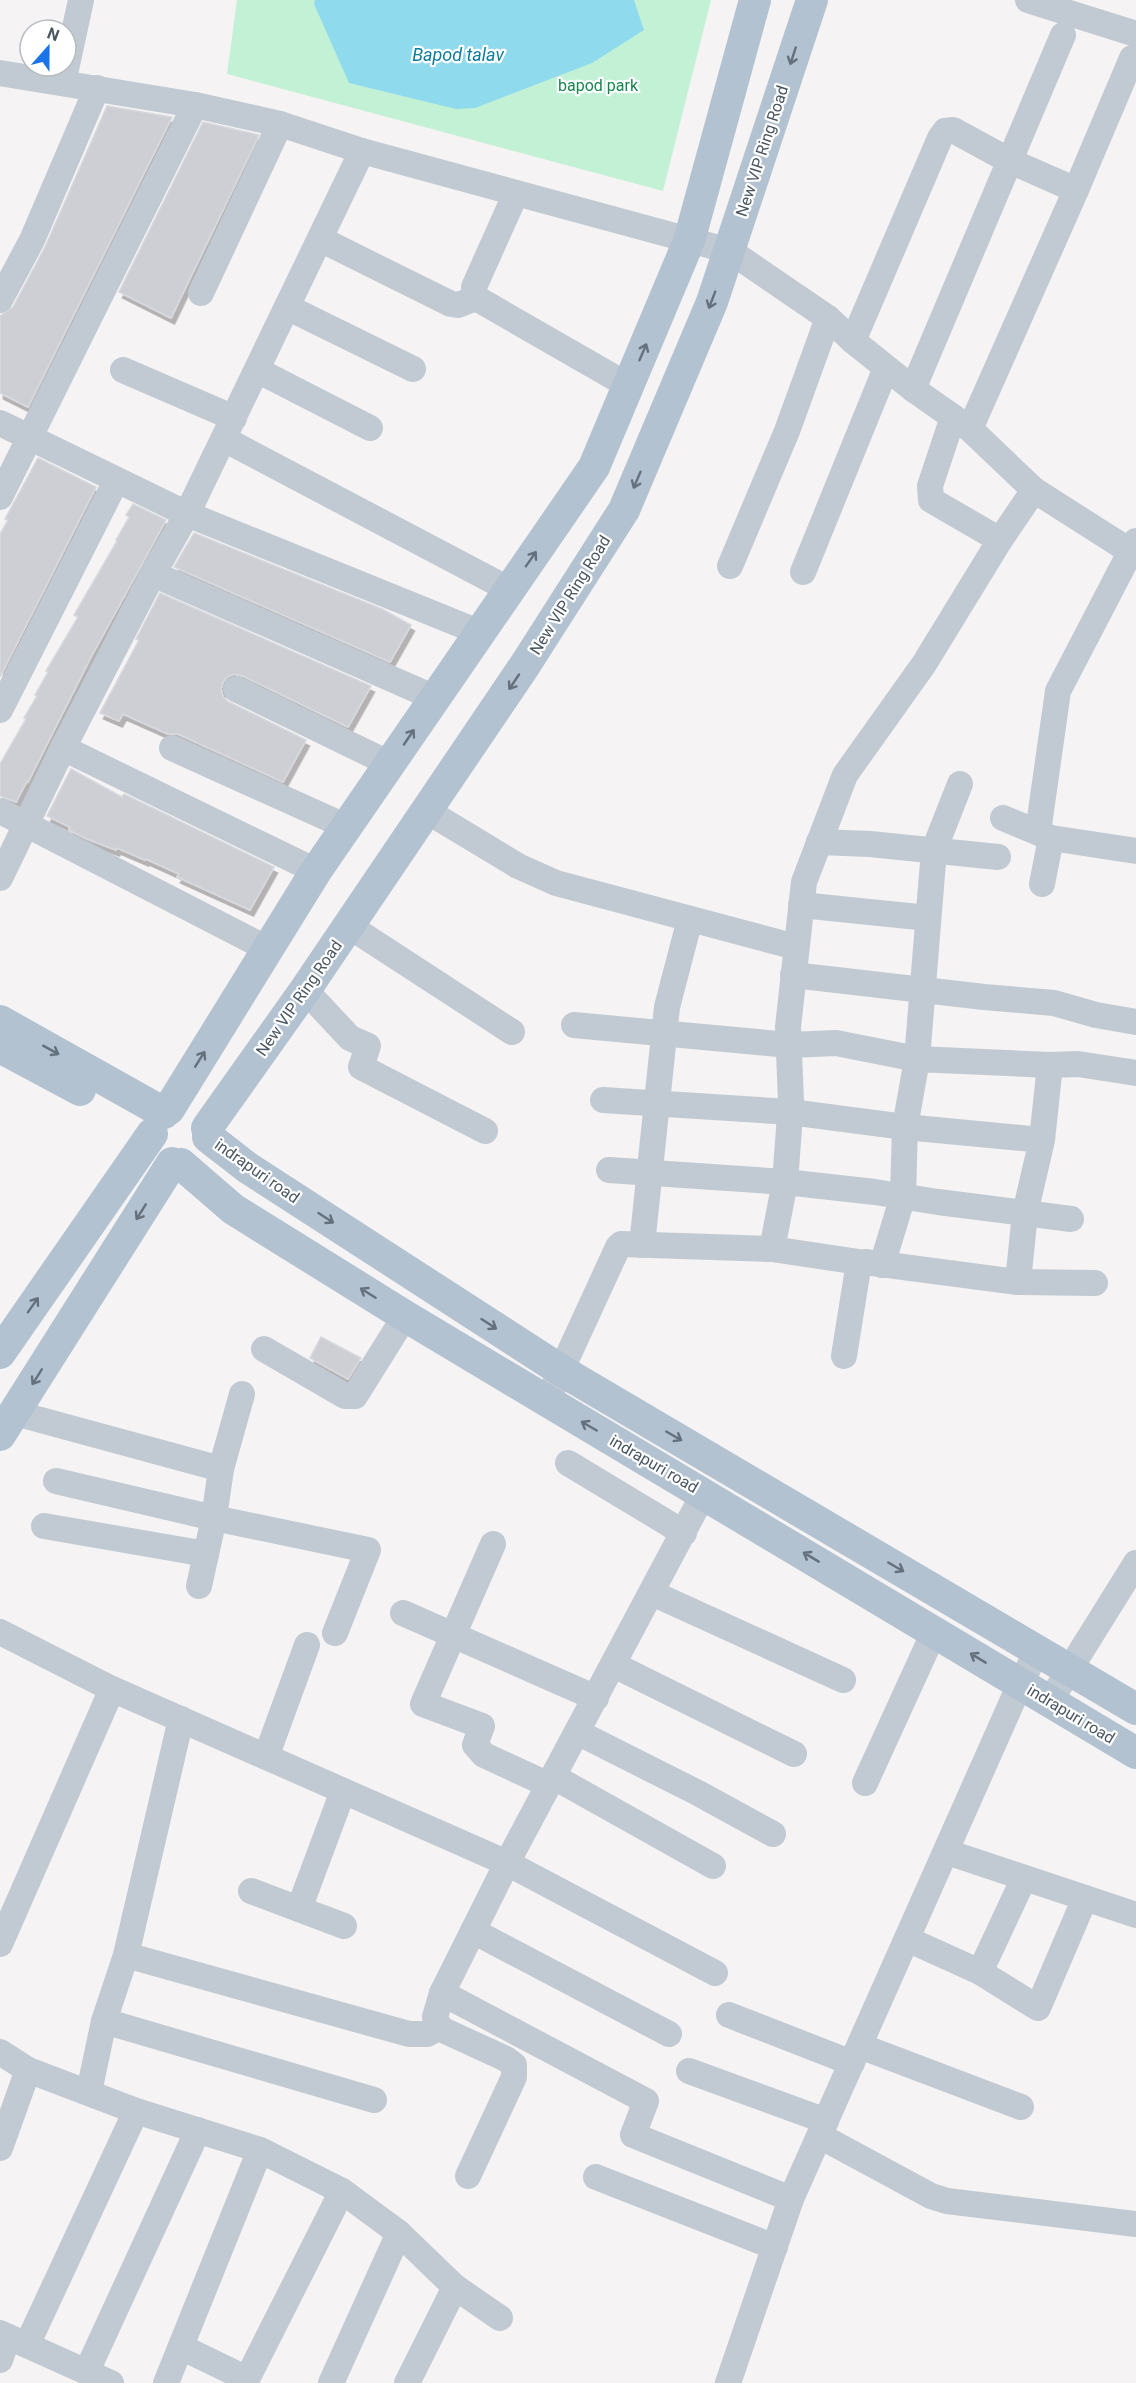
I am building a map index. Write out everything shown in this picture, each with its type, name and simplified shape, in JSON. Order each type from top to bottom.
[{"type":"main road","points":[[0,1353],[160,1121],[316,871],[594,467],[689,241],[755,0]]},
{"type":"main road","name":"New VIP Ring Road","points":[[208,1133],[525,665],[624,510],[712,302],[812,0]]},
{"type":"main road","points":[[0,1021],[160,1121]]},
{"type":"main road","points":[[0,1047],[160,1121],[190,1109],[204,1120],[208,1133],[202,1154],[195,1160],[176,1163],[160,1156],[154,1148],[160,1121]]},
{"type":"main road","name":"indrapuri road","points":[[208,1133],[248,1168],[562,1371],[1070,1668],[1136,1709]]},
{"type":"main road","points":[[7,1424],[176,1163]]},
{"type":"main road","name":"indrapuri road","points":[[176,1163],[233,1209],[405,1316],[1136,1753]]},
{"type":"street","points":[[63,83],[81,0]]},
{"type":"street","points":[[1000,540],[931,500],[930,486],[1076,190],[1134,46],[1028,0]]},
{"type":"street","points":[[913,390],[1063,35]]},
{"type":"street","points":[[0,73],[195,105],[280,124],[362,151],[730,251],[828,318],[913,390],[962,423],[1034,490],[1134,550],[1058,691],[1044,835],[1042,884]]},
{"type":"street","points":[[0,300],[32,240],[97,88]]},
{"type":"street","points":[[0,497],[195,105]]},
{"type":"street","points":[[201,293],[280,124]]},
{"type":"street","points":[[853,341],[945,131],[953,130],[1010,161],[1076,190]]},
{"type":"street","points":[[2,870],[153,574],[187,514],[362,151]]},
{"type":"street","points":[[516,193],[474,287],[476,298],[629,386]]},
{"type":"street","points":[[320,239],[451,304],[458,305],[476,298]]},
{"type":"street","points":[[287,307],[412,369]]},
{"type":"street","points":[[730,566],[787,431],[828,318]]},
{"type":"street","points":[[803,572],[886,368]]},
{"type":"street","points":[[123,370],[229,428],[510,590]]},
{"type":"street","points":[[257,370],[370,428]]},
{"type":"street","points":[[0,423],[187,514],[481,633]]},
{"type":"street","points":[[0,710],[116,481]]},
{"type":"street","points":[[772,1249],[785,1182],[790,1113],[789,1045],[793,975],[804,882],[845,775],[924,664],[1000,540],[1034,490]]},
{"type":"street","points":[[153,574],[435,698]]},
{"type":"street","points":[[236,689],[390,764]]},
{"type":"street","points":[[63,748],[316,871]]},
{"type":"street","points":[[172,748],[347,827]]},
{"type":"street","points":[[844,1356],[871,1263],[903,1196],[904,1127],[917,1059],[934,850],[960,784]]},
{"type":"street","points":[[0,811],[268,949]]},
{"type":"street","points":[[427,811],[537,876],[796,947]]},
{"type":"street","points":[[1003,818],[1044,835],[1136,851]]},
{"type":"street","points":[[819,842],[998,856]]},
{"type":"street","points":[[801,904],[928,918]]},
{"type":"street","points":[[642,1245],[667,1007],[690,919]]},
{"type":"street","points":[[349,926],[512,1032]]},
{"type":"street","points":[[793,975],[1054,1003],[1096,1015],[1136,1022]]},
{"type":"street","points":[[305,990],[350,1038],[368,1046],[361,1067],[485,1131]]},
{"type":"street","points":[[574,1025],[789,1045],[836,1043],[917,1059],[1050,1065],[1078,1064],[1136,1073]]},
{"type":"street","points":[[1018,1282],[1024,1213],[1042,1140],[1050,1065]]},
{"type":"street","points":[[603,1100],[790,1113],[1042,1140]]},
{"type":"street","points":[[609,1170],[785,1182],[1071,1219]]},
{"type":"street","points":[[546,1401],[621,1244],[772,1249],[1018,1282],[1095,1283]]},
{"type":"street","points":[[264,1349],[345,1396],[355,1396],[405,1316]]},
{"type":"street","points":[[199,1586],[214,1518],[221,1469],[242,1394]]},
{"type":"street","points":[[7,1424],[221,1469]]},
{"type":"street","points":[[568,1463],[684,1533]]},
{"type":"street","points":[[56,1481],[214,1518],[368,1550],[335,1633]]},
{"type":"street","points":[[468,2176],[514,2077],[514,2065],[441,2027],[435,2018],[442,1993],[507,1863],[704,1493]]},
{"type":"street","points":[[44,1526],[206,1554]]},
{"type":"street","points":[[493,1544],[423,1704],[482,1726],[475,1745],[484,1755],[552,1781],[713,1866]]},
{"type":"street","points":[[1050,1701],[1136,1563]]},
{"type":"street","points":[[652,1593],[843,1680]]},
{"type":"street","points":[[403,1613],[596,1698]]},
{"type":"street","points":[[0,1632],[112,1689],[507,1863],[715,1973]]},
{"type":"street","points":[[865,1783],[934,1632]]},
{"type":"street","points":[[266,1757],[307,1645]]},
{"type":"street","points":[[728,2383],[791,2199],[1020,1684],[1038,1650]]},
{"type":"street","points":[[614,1665],[794,1754]]},
{"type":"street","points":[[0,1944],[112,1689]]},
{"type":"street","points":[[89,2092],[104,2021],[126,1955],[181,1719]]},
{"type":"street","points":[[578,1732],[773,1834]]},
{"type":"street","points":[[299,1909],[343,1791]]},
{"type":"street","points":[[947,1852],[1136,1915]]},
{"type":"street","points":[[980,1972],[1024,1878]]},
{"type":"street","points":[[251,1891],[344,1926]]},
{"type":"street","points":[[907,1939],[980,1972],[1038,2008],[1085,1898]]},
{"type":"street","points":[[473,1931],[669,2034]]},
{"type":"street","points":[[126,1955],[409,2034],[427,2034],[441,2027]]},
{"type":"street","points":[[442,1993],[646,2101],[633,2135],[791,2199]]},
{"type":"street","points":[[729,2015],[1022,2106]]},
{"type":"street","points":[[104,2021],[374,2100]]},
{"type":"street","points":[[0,2052],[28,2070],[136,2111],[260,2150],[342,2190],[399,2233],[455,2287],[500,2318]]},
{"type":"street","points":[[0,2148],[6,2116],[28,2070]]},
{"type":"street","points":[[689,2071],[823,2129],[931,2196],[947,2201],[1136,2224]]},
{"type":"street","points":[[111,2383],[87,2371],[9,2344],[136,2111]]},
{"type":"street","points":[[87,2371],[198,2130]]},
{"type":"street","points":[[166,2383],[260,2150]]},
{"type":"street","points":[[596,2177],[775,2247]]},
{"type":"street","points":[[181,2347],[246,2381],[342,2190]]},
{"type":"street","points":[[331,2383],[399,2233]]},
{"type":"street","points":[[407,2383],[455,2287]]},
{"type":"green space","name":"bapod park","points":[[237,0],[711,0],[663,191],[227,74]]},
{"type":"water","name":"Bapod talav","points":[[315,0],[634,0],[644,30],[592,63],[475,108],[456,109],[349,83],[314,4]]},
{"type":"building","points":[[107,106],[172,117],[28,407],[0,393],[0,316],[13,307],[45,247]]},
{"type":"building","points":[[203,122],[259,135],[171,318],[119,292]]},
{"type":"building","points":[[38,458],[96,487],[0,677],[0,534],[8,520],[5,519]]},
{"type":"building","points":[[133,504],[166,520],[91,657],[16,802],[0,796],[0,764],[26,719],[24,718],[48,672],[46,671],[78,617],[74,615],[117,541],[129,517],[126,515]]},
{"type":"building","points":[[194,533],[382,609],[411,625],[390,662],[174,567]]},
{"type":"building","points":[[160,593],[371,686],[348,727],[243,676],[234,674],[227,677],[221,689],[223,697],[229,702],[306,740],[283,782],[178,734],[168,734],[123,714],[119,721],[100,713],[139,640],[136,639]]},
{"type":"building","points":[[71,769],[122,797],[124,794],[274,867],[250,910],[177,877],[179,874],[146,859],[87,839],[69,830],[70,827],[47,816]]},
{"type":"building","points":[[321,1337],[361,1358],[348,1379],[310,1358]]}]
